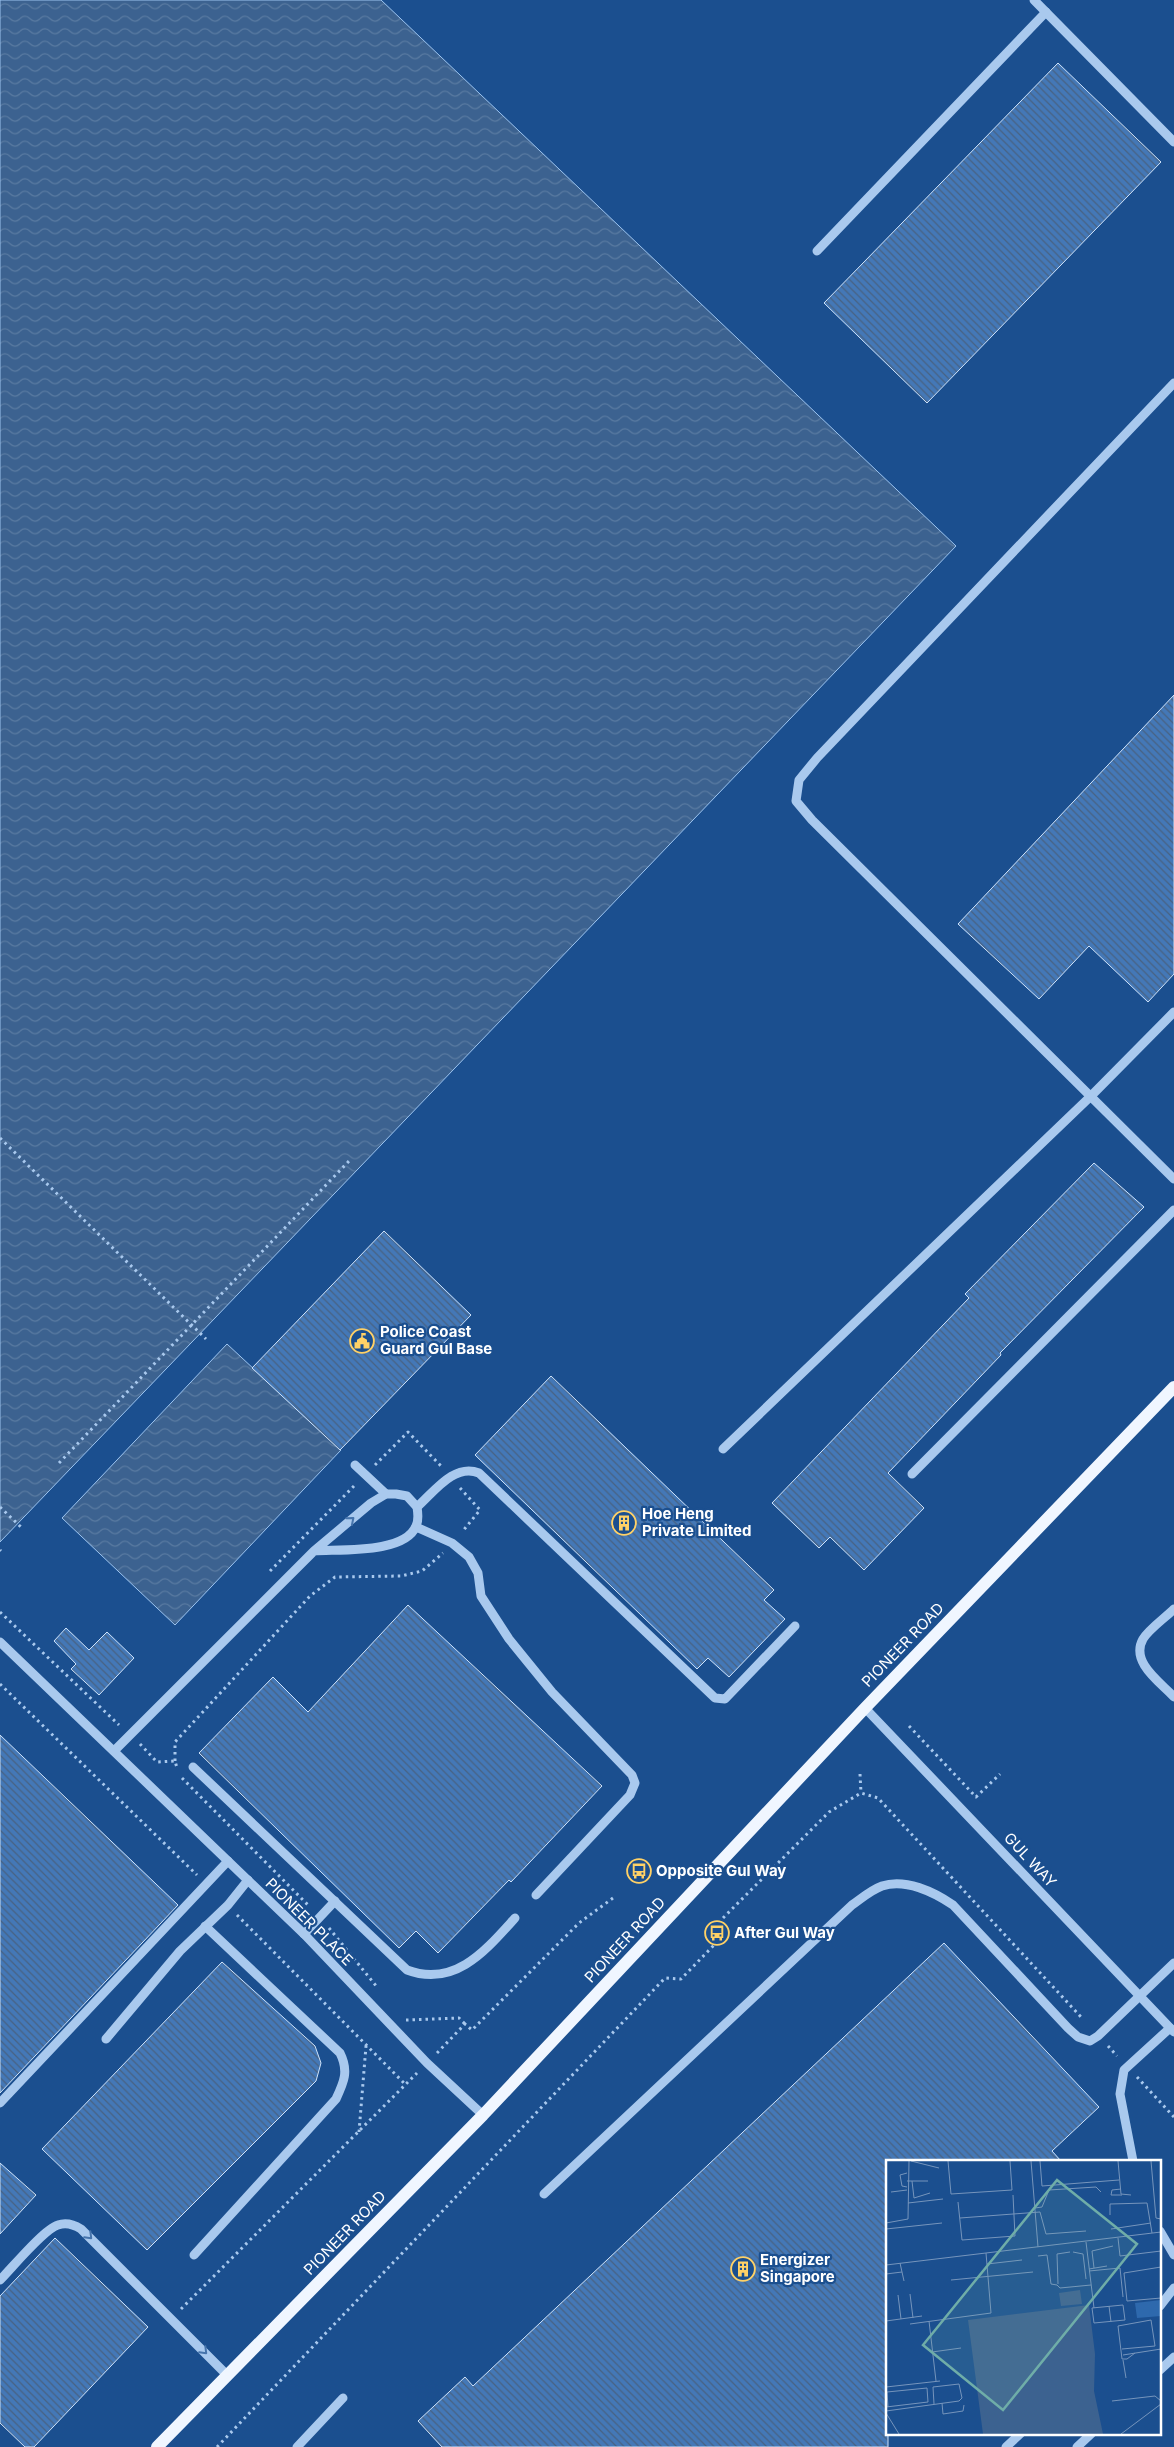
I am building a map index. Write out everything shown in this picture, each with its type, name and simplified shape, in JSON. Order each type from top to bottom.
[{"type":"main road","name":"PIONEER ROAD","points":[[157,2447],[483,2115],[865,1708],[1174,1387]]},
{"type":"street","points":[[1034,0],[1174,142]]},
{"type":"street","points":[[817,250],[1046,12]]},
{"type":"street","points":[[1174,383],[824,751],[798,780],[796,800],[812,820],[1174,1179]]},
{"type":"street","points":[[723,1449],[1091,1096],[1174,1012]]},
{"type":"street","points":[[912,1474],[1174,1210]]},
{"type":"street","points":[[355,1465],[386,1494]]},
{"type":"street","points":[[416,1507],[450,1477],[462,1470],[471,1470],[479,1473],[715,1698],[725,1699],[795,1626]]},
{"type":"street","points":[[114,1751],[314,1551],[371,1503],[386,1494],[407,1496],[416,1507],[416,1527],[408,1537],[389,1546],[314,1551]]},
{"type":"street","points":[[416,1527],[452,1543],[469,1557],[478,1573],[481,1596],[518,1651],[552,1692],[632,1775],[635,1783],[630,1795],[536,1895]]},
{"type":"street","points":[[1174,1610],[1143,1639],[1139,1652],[1143,1665],[1174,1697]]},
{"type":"street","name":"PIONEER PLACE","points":[[0,1642],[304,1934],[427,2063],[483,2115]]},
{"type":"street","name":"GUL WAY","points":[[865,1708],[1172,2030]]},
{"type":"street","points":[[193,1767],[408,1970],[421,1975],[446,1974],[459,1970],[491,1945],[515,1918]]},
{"type":"street","points":[[0,2103],[228,1861]]},
{"type":"street","points":[[106,2039],[180,1951],[228,1905],[248,1880]]},
{"type":"street","points":[[544,2194],[852,1905],[873,1890],[884,1886],[904,1884],[938,1895],[953,1905],[1078,2037],[1090,2041],[1174,1963]]},
{"type":"street","points":[[304,1934],[335,1901]]},
{"type":"street","points":[[194,2254],[336,2099],[342,2087],[346,2066],[340,2053],[205,1926]]},
{"type":"street","points":[[1133,2160],[1120,2094],[1124,2070],[1172,2030]]},
{"type":"street","points":[[0,2280],[47,2232],[53,2227],[67,2223],[81,2229],[227,2375]]},
{"type":"street","points":[[1162,2234],[1174,2255]]},
{"type":"street","points":[[1162,2303],[1174,2288]]},
{"type":"street","points":[[1162,2368],[1174,2357]]},
{"type":"street","points":[[297,2447],[343,2398]]},
{"type":"street","points":[[1006,2447],[1020,2434]]},
{"type":"street","points":[[1077,2447],[1091,2434]]},
{"type":"path","points":[[0,1138],[206,1339]]},
{"type":"path","points":[[59,1462],[350,1160]]},
{"type":"path","points":[[269,1572],[408,1432],[480,1510],[438,1559],[422,1571],[401,1576],[336,1578],[310,1596],[175,1742],[175,1761],[183,1782],[321,1918],[381,1991]]},
{"type":"path","points":[[0,1507],[23,1529]]},
{"type":"path","points":[[0,1612],[130,1734],[157,1762],[175,1761]]},
{"type":"path","points":[[119,1725],[125,1718]]},
{"type":"path","points":[[909,1726],[976,1797],[1000,1774]]},
{"type":"path","points":[[860,1774],[861,1793]]},
{"type":"path","points":[[411,2027],[404,2020],[458,2018],[472,2030],[579,1924],[614,1898]]},
{"type":"path","points":[[171,2318],[465,2024]]},
{"type":"path","points":[[359,2132],[366,2046]]},
{"type":"path","points":[[429,2048],[436,2054]]},
{"type":"water","points":[[0,0],[381,0],[956,546],[0,1542]]},
{"type":"water","points":[[227,1344],[341,1450],[175,1625],[62,1518]]},
{"type":"building","points":[[1058,63],[1161,162],[927,403],[824,303]]},
{"type":"building","points":[[1174,695],[1174,974],[1148,1002],[1089,946],[1039,999],[958,924]]},
{"type":"building","points":[[1094,1163],[1144,1207],[1000,1353],[1001,1355],[888,1473],[924,1508],[864,1570],[830,1537],[819,1548],[772,1503],[969,1298],[965,1294]]},
{"type":"building","name":"Police Coast Guard Gul Base","points":[[384,1231],[471,1315],[340,1450],[252,1368]]},
{"type":"building","name":"Hoe Heng Private Limited","points":[[551,1376],[774,1590],[764,1600],[785,1619],[729,1677],[708,1658],[697,1669],[475,1455]]},
{"type":"building","points":[[408,1605],[602,1786],[511,1882],[509,1880],[438,1953],[416,1931],[399,1948],[199,1753],[273,1677],[308,1712]]},
{"type":"building","points":[[66,1628],[89,1650],[107,1632],[134,1658],[99,1695],[71,1669],[76,1664],[54,1641]]},
{"type":"building","points":[[0,1735],[178,1905],[0,2093]]},
{"type":"building","name":"Energizer Singapore","points":[[944,1943],[1099,2107],[1052,2151],[1060,2160],[886,2160],[886,2434],[888,2434],[888,2447],[442,2447],[418,2421],[465,2377],[473,2386]]},
{"type":"building","points":[[222,1962],[315,2046],[321,2063],[316,2081],[147,2250],[42,2149]]},
{"type":"building","points":[[0,2163],[36,2195],[0,2234]]},
{"type":"building","points":[[55,2238],[148,2327],[34,2447],[25,2447],[0,2423],[0,2296]]},
{"type":"place","name":"Police Coast Guard Gul Base","points":[[362,1341]]},
{"type":"place","name":"Hoe Heng Private Limited","points":[[624,1523]]},
{"type":"place","name":"Opposite Gul Way","points":[[639,1871]]},
{"type":"place","name":"After Gul Way","points":[[717,1933]]},
{"type":"place","name":"Energizer Singapore","points":[[743,2269]]}]
